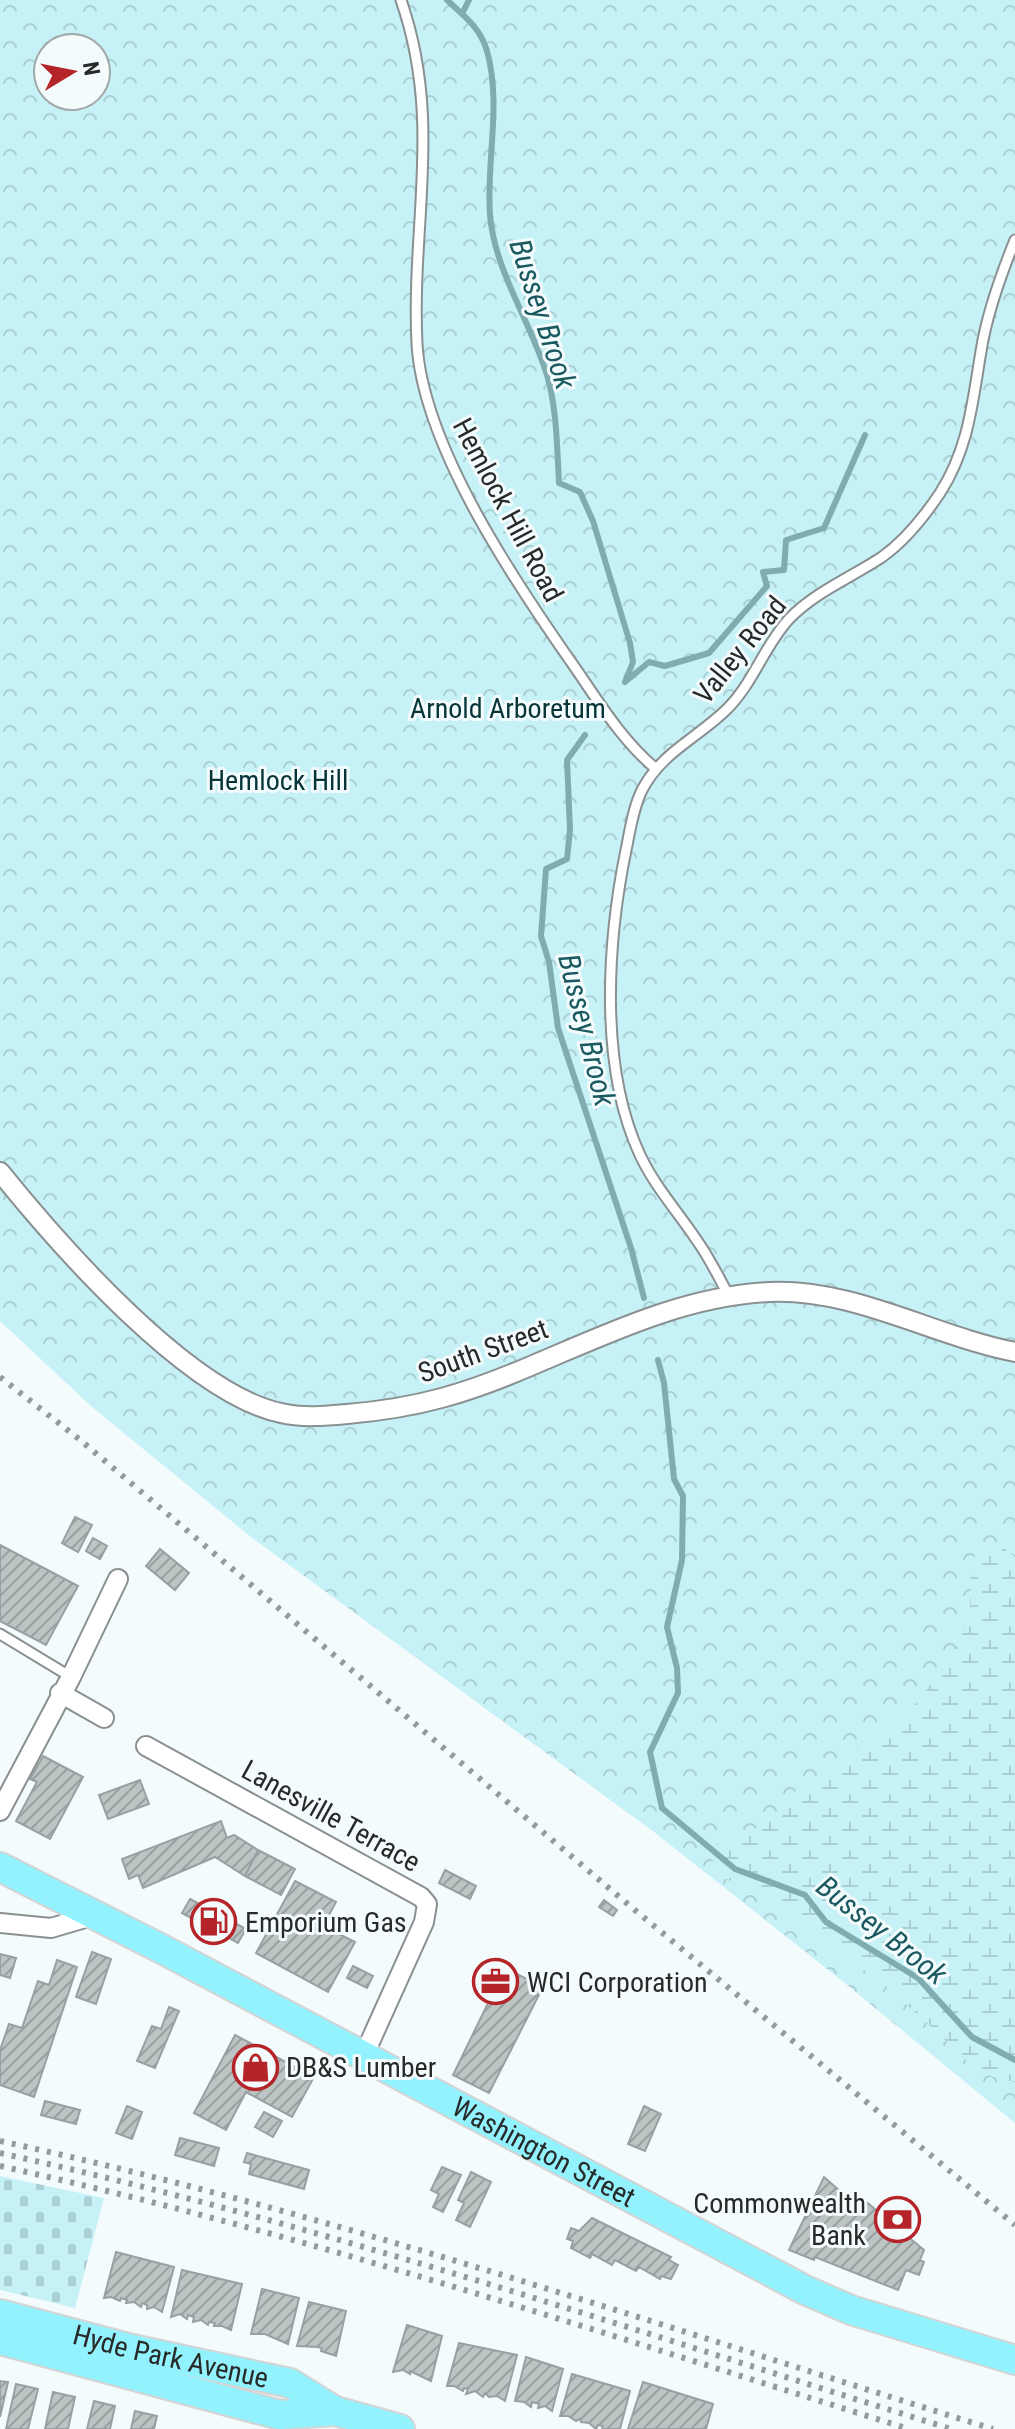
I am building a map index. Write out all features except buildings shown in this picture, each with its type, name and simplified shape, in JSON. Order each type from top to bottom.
[{"type":"main road","name":"Washington Street","points":[[0,1867],[821,2297],[851,2310],[1015,2360]]},
{"type":"main road","name":"Hyde Park Avenue","points":[[0,2314],[132,2349],[290,2383],[335,2411],[400,2429]]},
{"type":"main road","name":"Hyde Park Avenue","points":[[0,2340],[280,2415],[335,2411]]},
{"type":"street","name":"South Street","points":[[0,1172],[63,1245],[154,1336],[226,1391],[252,1405],[283,1414],[342,1414],[435,1402],[477,1389],[662,1313],[729,1296],[771,1292],[827,1297],[1015,1352]]},
{"type":"street","points":[[0,1811],[118,1579]]},
{"type":"street","points":[[66,1685],[104,1718]]},
{"type":"street","name":"Lanesville Terrace","points":[[146,1746],[421,1897],[427,1904],[424,1922],[364,2055]]},
{"type":"street","points":[[0,1923],[51,1928],[95,1915]]},
{"type":"lane","name":"Hemlock Hill Road","points":[[401,0],[414,40],[423,96],[424,170],[416,289],[418,359],[439,435],[515,578],[625,741],[655,768]]},
{"type":"lane","name":"Valley Road","points":[[729,1296],[699,1243],[652,1178],[639,1153],[618,1077],[610,997],[611,949],[619,885],[640,794],[655,768],[727,709],[753,676],[772,641],[790,618],[833,586],[884,555],[912,531],[940,493],[969,430],[997,284],[1015,240]]},
{"type":"lane","points":[[0,1634],[66,1685]]},
{"type":"green space","name":"Arnold Arboretum","points":[[0,0],[1015,0],[1015,2123],[654,1832],[251,1537],[92,1407],[0,1321]]},
{"type":"green space","points":[[990,1548],[1005,1549],[1015,1557],[1015,2082],[986,2075],[962,2057],[877,1978],[789,1919],[775,1906],[725,1878],[713,1864],[712,1853],[720,1839],[741,1836],[769,1821],[784,1806],[789,1795],[820,1777],[918,1702],[953,1653],[970,1616],[971,1560],[979,1552]]},
{"type":"green space","points":[[0,2176],[104,2198],[75,2308],[0,2290]]},
{"type":"waterway","name":"Bussey Brook","points":[[447,0],[476,29],[487,51],[493,92],[489,194],[493,236],[547,375],[555,415],[559,483],[580,492],[593,521],[630,643],[633,662],[625,682]]},
{"type":"waterway","points":[[463,12],[469,0]]},
{"type":"waterway","points":[[625,682],[649,662],[665,666],[709,653],[767,586],[763,572],[784,570],[786,540],[824,528],[865,435]]},
{"type":"waterway","name":"Bussey Brook","points":[[585,735],[567,760],[570,830],[567,859],[546,869],[541,936],[549,962],[558,1028],[631,1248],[644,1298]]},
{"type":"waterway","name":"Bussey Brook","points":[[658,1360],[664,1383],[674,1479],[683,1496],[682,1560],[667,1627],[677,1668],[678,1693],[650,1752],[662,1808],[735,1869],[805,1895],[826,1922],[918,1978],[972,2037],[1015,2060]]},
{"type":"railway","points":[[0,1377],[79,1439],[636,1911],[1015,2225]]},
{"type":"railway","points":[[0,2141],[126,2170],[376,2237],[993,2429]]},
{"type":"railway","points":[[0,2153],[240,2212],[359,2246],[597,2317],[951,2429]]},
{"type":"railway","points":[[0,2166],[344,2254],[909,2429]]},
{"type":"place","name":"Emporium Gas","points":[[214,1922]]},
{"type":"place","name":"WCI Corporation","points":[[496,1982]]},
{"type":"place","name":"DB&S Lumber","points":[[255,2067]]},
{"type":"place","name":"Commonwealth Bank","points":[[897,2219]]},
{"type":"park label","name":"Hemlock Hill","points":[[278,780]]}]
